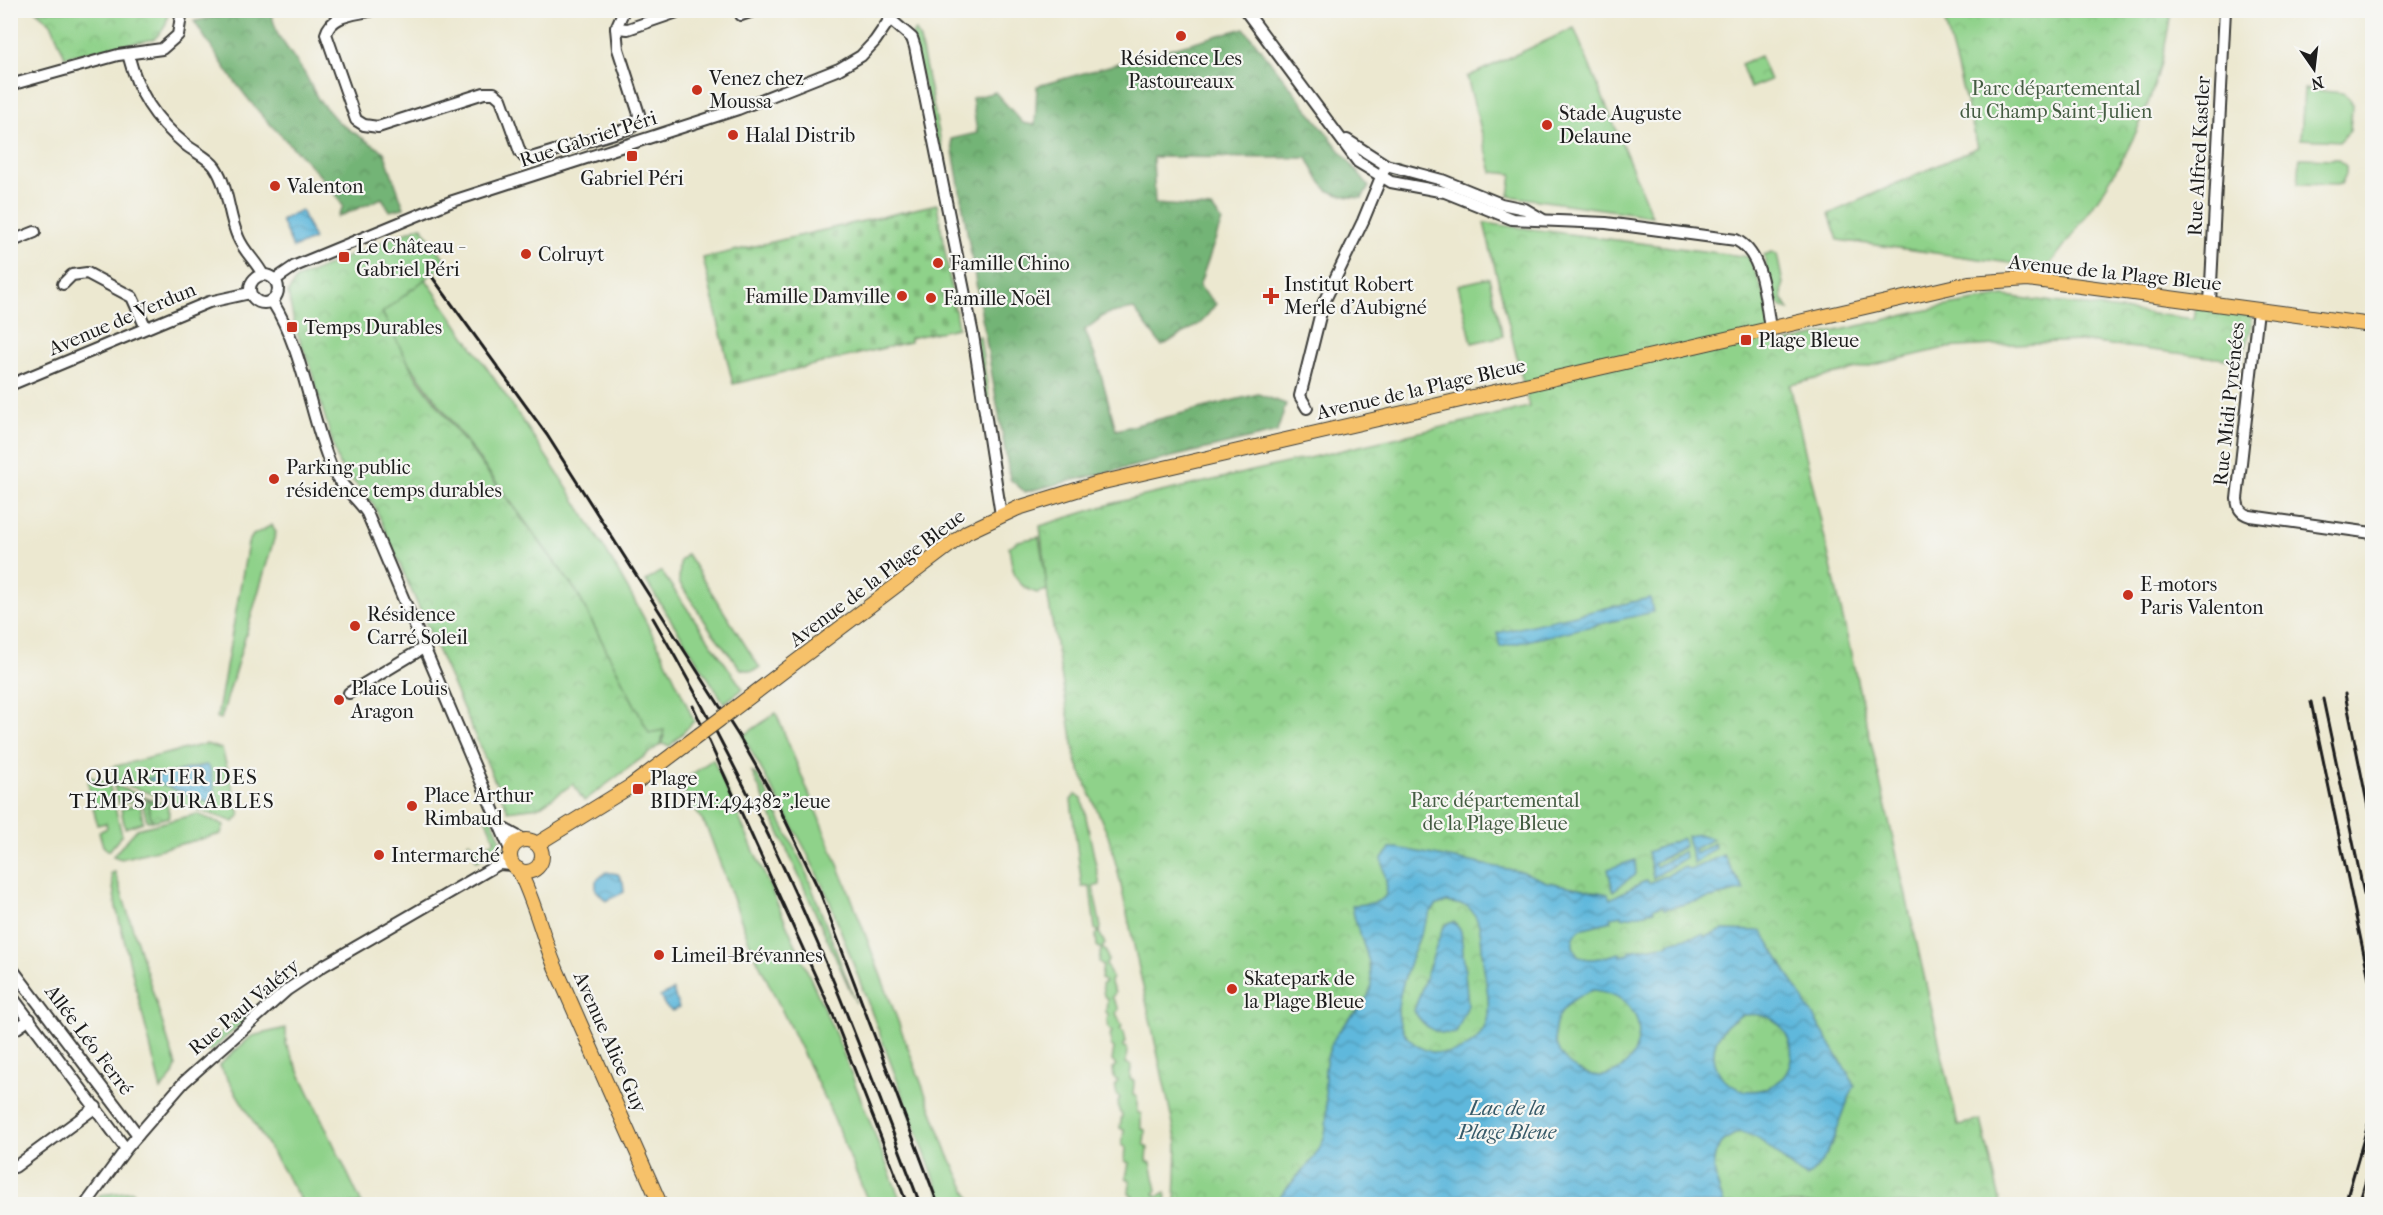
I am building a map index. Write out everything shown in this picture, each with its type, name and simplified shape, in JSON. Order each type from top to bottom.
[{"type":"main road","name":"Avenue de la Plage Bleue","points":[[534,845],[631,786],[967,532],[1018,508],[1099,483],[1969,283],[2028,279],[2373,325]]},
{"type":"main road","points":[[516,844],[534,845],[542,861],[535,869],[525,872],[510,861],[516,844]]},
{"type":"main road","name":"Avenue Alice Guy","points":[[510,861],[530,892],[537,921],[556,969],[660,1204]]},
{"type":"main road","name":"Avenue Alice Guy","points":[[530,892],[535,869]]},
{"type":"street","points":[[10,85],[129,54],[162,49],[178,35],[182,10]]},
{"type":"street","points":[[373,10],[334,19],[328,25],[326,34],[356,120],[364,125],[378,127],[484,93],[494,93],[501,99],[520,152],[524,157],[531,158],[631,128],[638,122],[639,114],[618,49],[616,28],[624,10]]},
{"type":"street","points":[[616,28],[628,29],[682,10]]},
{"type":"street","points":[[741,15],[756,10]]},
{"type":"street","points":[[1245,10],[1358,162],[1382,178],[1407,186],[1445,192],[1512,219],[1606,223],[1736,240],[1748,246],[1755,256],[1770,328]]},
{"type":"street","name":"Rue Alfred Kastler","points":[[2210,303],[2225,10]]},
{"type":"street","points":[[892,15],[912,38],[915,47],[973,335],[1001,515]]},
{"type":"street","name":"Rue Gabriel Péri","points":[[276,279],[295,266],[419,214],[738,109],[839,69],[861,56],[892,15]]},
{"type":"street","points":[[129,54],[142,96],[156,117],[166,129],[214,165],[225,190],[237,236],[249,258],[264,275],[276,279],[278,294],[272,301],[256,301],[250,292],[254,279],[264,275]]},
{"type":"street","points":[[1339,135],[1386,165],[1442,180],[1501,204],[1525,209],[1542,219]]},
{"type":"street","points":[[582,144],[587,158]]},
{"type":"street","points":[[1307,408],[1300,396],[1323,304],[1386,165]]},
{"type":"street","points":[[10,242],[34,232]]},
{"type":"street","points":[[63,284],[72,275],[87,273],[132,297],[146,328]]},
{"type":"street","name":"Avenue de Verdun","points":[[10,385],[209,302],[250,292]]},
{"type":"street","points":[[272,301],[302,373],[330,464],[343,487],[367,513],[504,829],[510,861]]},
{"type":"street","name":"Rue Midi Pyrénées","points":[[2258,310],[2237,499],[2240,511],[2250,516],[2373,533]]},
{"type":"street","points":[[349,693],[425,647]]},
{"type":"street","points":[[504,829],[534,845]]},
{"type":"street","name":"Rue Paul Valéry","points":[[86,1204],[126,1149],[184,1082],[287,990],[323,966],[510,861]]},
{"type":"street","name":"Allée Léo Ferré","points":[[10,966],[138,1135]]},
{"type":"street","points":[[10,994],[126,1149]]},
{"type":"street","points":[[10,1033],[30,1019]]},
{"type":"street","points":[[15,1167],[96,1107]]},
{"type":"green space","points":[[252,10],[270,11],[278,35],[305,74],[318,99],[339,123],[384,152],[404,208],[390,211],[382,198],[338,217],[343,206],[334,193],[252,103],[194,21]]},
{"type":"green space","points":[[36,11],[168,11],[164,27],[154,39],[65,57],[51,23]]},
{"type":"green space","name":"Parc départemental du Champ Saint-Julien","points":[[1942,11],[2171,11],[2155,84],[2143,117],[2111,179],[2047,268],[1838,240],[1829,214],[1978,147]]},
{"type":"green space","points":[[1244,28],[1369,187],[1362,198],[1333,193],[1322,184],[1307,158],[1153,157],[1155,204],[1212,208],[1222,221],[1199,286],[1216,304],[1201,323],[1162,346],[1134,309],[1106,314],[1085,330],[1099,367],[1116,430],[1258,394],[1286,404],[1277,432],[1025,492],[1010,479],[951,139],[977,133],[972,98],[995,92],[1023,123],[1035,125],[1037,86]]},
{"type":"green space","name":"Stade Auguste Delaune","points":[[1574,28],[1652,216],[1509,196],[1512,174],[1492,172],[1467,77]]},
{"type":"green space","points":[[916,31],[920,40],[958,226],[954,226],[912,34]]},
{"type":"green space","points":[[1760,56],[1770,80],[1750,88],[1741,64]]},
{"type":"green space","points":[[2304,89],[2343,93],[2349,98],[2352,105],[2350,131],[2340,141],[2301,139]]},
{"type":"green space","points":[[2300,158],[2337,159],[2346,166],[2346,174],[2341,184],[2298,184]]},
{"type":"green space","points":[[1396,170],[1468,194],[1390,177],[1391,172]]},
{"type":"green space","points":[[937,204],[958,328],[910,338],[910,342],[733,384],[703,258]]},
{"type":"green space","name":"Parc départemental de la Plage Bleue","points":[[1484,223],[1749,257],[1768,304],[1780,344],[1936,308],[2004,296],[2194,319],[2196,307],[2251,315],[2252,325],[2241,361],[2079,341],[1975,346],[1945,348],[1790,385],[1958,1125],[1981,1120],[2001,1204],[1175,1204],[1177,1143],[1118,872],[1109,838],[1076,761],[1048,598],[1040,526],[1114,503],[1529,407]]},
{"type":"green space","points":[[421,226],[447,262],[382,313],[415,375],[576,591],[649,733],[664,730],[661,744],[584,801],[573,784],[539,807],[508,811],[374,505],[339,465],[310,366],[295,328],[288,293],[296,279]]},
{"type":"green space","points":[[1772,252],[1777,254],[1783,284],[1782,298],[1789,310],[1776,302],[1769,287],[1764,255]]},
{"type":"green space","points":[[425,278],[535,439],[637,604],[694,721],[670,746],[661,744],[664,736],[649,733],[576,591],[403,355],[382,312]]},
{"type":"green space","points":[[1489,278],[1503,336],[1472,343],[1458,285]]},
{"type":"green space","points":[[980,336],[1001,481],[997,481],[976,337]]},
{"type":"green space","points":[[272,525],[276,532],[221,719],[217,718],[248,543],[253,535]]},
{"type":"green space","points":[[1039,537],[1048,590],[1037,593],[1018,581],[1009,547],[1018,541]]},
{"type":"green space","points":[[687,554],[760,668],[752,671],[741,669],[712,632],[679,582],[680,561]]},
{"type":"green space","points":[[661,571],[743,689],[724,703],[646,581]]},
{"type":"green space","points":[[776,713],[850,894],[948,1154],[973,1204],[944,1204],[828,897],[804,847],[743,736]]},
{"type":"green space","points":[[206,744],[222,749],[240,815],[234,822],[117,782],[112,767]],"holes":[[[206,765],[207,802],[147,779]]]},
{"type":"green space","points":[[713,759],[838,1040],[902,1204],[869,1204],[829,1107],[751,947],[707,828],[679,784]]},
{"type":"green space","points":[[752,772],[758,776],[804,867],[856,1003]]},
{"type":"green space","points":[[91,777],[109,783],[122,835],[109,851],[103,846],[99,832],[107,828],[106,823],[97,825],[88,783]]},
{"type":"green space","points":[[114,785],[152,800],[148,806],[152,821],[147,821],[143,804],[149,800],[130,794],[132,802],[119,804]]},
{"type":"green space","points":[[1076,794],[1082,798],[1100,885],[1093,887],[1101,928],[1099,932],[1095,929],[1090,887],[1082,887],[1071,800]]},
{"type":"green space","points":[[152,800],[167,805],[170,817],[152,821],[148,806]]},
{"type":"green space","points":[[140,804],[143,822],[125,828],[121,809]]},
{"type":"green space","points":[[483,812],[489,812],[502,843],[499,849],[477,861],[468,842],[470,841],[474,851],[495,841]]},
{"type":"green space","points":[[197,814],[224,825],[221,834],[121,859],[113,856],[137,829]]},
{"type":"green space","points":[[115,872],[176,1066],[173,1075],[161,1090],[116,907],[111,873]]},
{"type":"green space","points":[[1099,932],[1105,944],[1102,948],[1106,951],[1108,961],[1106,964],[1112,978],[1110,981],[1115,993],[1112,997],[1119,1009],[1116,1013],[1122,1026],[1120,1029],[1124,1032],[1126,1042],[1123,1046],[1127,1048],[1126,1063],[1131,1065],[1130,1079],[1134,1081],[1133,1095],[1137,1097],[1137,1112],[1141,1114],[1141,1128],[1145,1130],[1144,1144],[1148,1147],[1147,1161],[1151,1163],[1157,1190],[1154,1194],[1158,1196],[1165,1192],[1167,1204],[1124,1204],[1123,1199],[1131,1200],[1133,1196],[1129,1194],[1130,1180],[1126,1178],[1129,1163],[1125,1161],[1126,1147],[1122,1145],[1124,1130],[1120,1128],[1122,1114],[1119,1111],[1120,1098],[1115,1085],[1118,1081],[1114,1078],[1113,1068],[1116,1065],[1112,1061],[1114,1048],[1111,1045],[1110,1035],[1112,1032],[1109,1029],[1107,1019],[1109,1015],[1106,1012],[1107,999],[1104,996],[1102,985],[1105,982],[1101,979],[1103,965],[1099,962],[1101,949],[1097,946],[1096,935]]},
{"type":"green space","points":[[248,1012],[247,1018],[212,1050],[208,1051],[204,1046]]},
{"type":"green space","points":[[286,1028],[286,1044],[362,1204],[297,1204],[302,1202],[219,1065],[252,1036]]},
{"type":"green space","points":[[133,1191],[138,1204],[94,1204],[100,1195]]},
{"type":"water","points":[[301,210],[314,239],[293,248],[281,220]]},
{"type":"water","points":[[1650,598],[1653,612],[1500,647],[1497,633]]},
{"type":"water","points":[[206,765],[210,769],[217,802],[215,804],[147,779]]},
{"type":"water","points":[[1699,834],[1713,839],[1694,849],[1695,854],[1714,843],[1715,847],[1694,864],[1687,836]]},
{"type":"water","points":[[1683,838],[1685,846],[1654,863],[1656,867],[1684,851],[1685,858],[1653,878],[1648,852]]},
{"type":"water","name":"Lac de la Plage Bleue","points":[[1397,848],[1523,872],[1547,882],[1608,894],[1610,899],[1647,880],[1649,883],[1685,867],[1690,870],[1723,855],[1744,890],[1664,909],[1663,906],[1653,908],[1654,911],[1623,918],[1621,915],[1611,917],[1612,921],[1580,929],[1574,937],[1573,946],[1580,957],[1593,959],[1620,953],[1621,956],[1629,954],[1629,951],[1669,944],[1669,942],[1703,934],[1705,937],[1723,930],[1762,931],[1855,1085],[1824,1159],[1807,1177],[1758,1139],[1740,1132],[1720,1145],[1714,1162],[1724,1204],[1275,1204],[1310,1163],[1325,1134],[1327,1110],[1325,1077],[1328,1053],[1338,1032],[1366,999],[1371,985],[1369,964],[1352,905],[1377,902],[1386,894],[1382,858],[1390,849]],"holes":[[[1447,902],[1467,906],[1479,924],[1488,1013],[1480,1036],[1468,1046],[1454,1052],[1439,1053],[1424,1050],[1412,1042],[1402,1029],[1398,1012],[1405,977],[1430,913],[1437,905]],[[1594,990],[1617,997],[1632,1010],[1638,1025],[1638,1042],[1631,1058],[1619,1070],[1604,1076],[1585,1073],[1574,1067],[1562,1056],[1556,1042],[1555,1032],[1561,1013],[1575,999]],[[1742,1015],[1769,1017],[1781,1027],[1789,1041],[1791,1056],[1787,1072],[1769,1087],[1752,1091],[1737,1088],[1725,1080],[1717,1069],[1714,1055],[1716,1041],[1725,1027]]]},
{"type":"water","points":[[1635,860],[1636,874],[1613,891],[1608,869]]},
{"type":"water","points":[[606,872],[618,874],[623,882],[624,892],[606,901],[596,890],[596,881]]},
{"type":"water","points":[[1454,922],[1461,931],[1468,1005],[1456,1033],[1449,1034],[1431,1029],[1414,1011],[1442,930],[1446,924]]},
{"type":"water","points":[[673,990],[679,1008],[672,1011],[666,1007],[660,997]]},
{"type":"railway","points":[[430,274],[547,435],[740,738],[776,801],[820,892],[938,1204]]},
{"type":"railway","points":[[653,618],[698,697],[780,859],[844,1007],[920,1204]]},
{"type":"railway","points":[[2345,694],[2372,827]]},
{"type":"railway","points":[[2323,699],[2372,932]]},
{"type":"railway","points":[[2311,702],[2372,993]]},
{"type":"railway","points":[[693,706],[834,1017],[907,1204]]},
{"type":"railway","points":[[2345,1204],[2372,1111]]},
{"type":"railway","points":[[2359,1204],[2372,1160]]},
{"type":"place","name":"Résidence Les Pastoureaux","points":[[1181,36]]},
{"type":"place","name":"Venez chez Moussa","points":[[697,90]]},
{"type":"place","name":"Stade Auguste Delaune","points":[[1547,125]]},
{"type":"place","name":"Halal Distrib","points":[[733,135]]},
{"type":"place","name":"Gabriel Péri","points":[[632,156]]},
{"type":"place","name":"Valenton","points":[[275,186]]},
{"type":"place","name":"Colruyt","points":[[526,254]]},
{"type":"place","name":"Le Château - Gabriel Péri","points":[[344,257]]},
{"type":"place","name":"Famille Chino","points":[[938,263]]},
{"type":"place","name":"Famille Damville","points":[[902,296]]},
{"type":"place","name":"Institut Robert Merle d'Aubigné","points":[[1271,296]]},
{"type":"place","name":"Famille Noël","points":[[931,298]]},
{"type":"place","name":"Temps Durables","points":[[292,327]]},
{"type":"place","name":"Plage Bleue","points":[[1746,340]]},
{"type":"place","name":"Parking public résidence temps durables","points":[[274,479]]},
{"type":"place","name":"E-motors Paris Valenton","points":[[2128,595]]},
{"type":"place","name":"Résidence Carré Soleil","points":[[355,626]]},
{"type":"place","name":"Place Louis Aragon","points":[[339,700]]},
{"type":"place","name":"Plage BIDFM:494382\",leue","points":[[638,789]]},
{"type":"place","name":"Place Arthur Rimbaud","points":[[412,806]]},
{"type":"place","name":"Intermarché","points":[[379,855]]},
{"type":"place","name":"Limeil-Brévannes","points":[[659,955]]},
{"type":"place","name":"Skatepark de la Plage Bleue","points":[[1232,989]]},
{"type":"district","name":"QUARTIER DES TEMPS DURABLES","points":[[172,789]]}]
